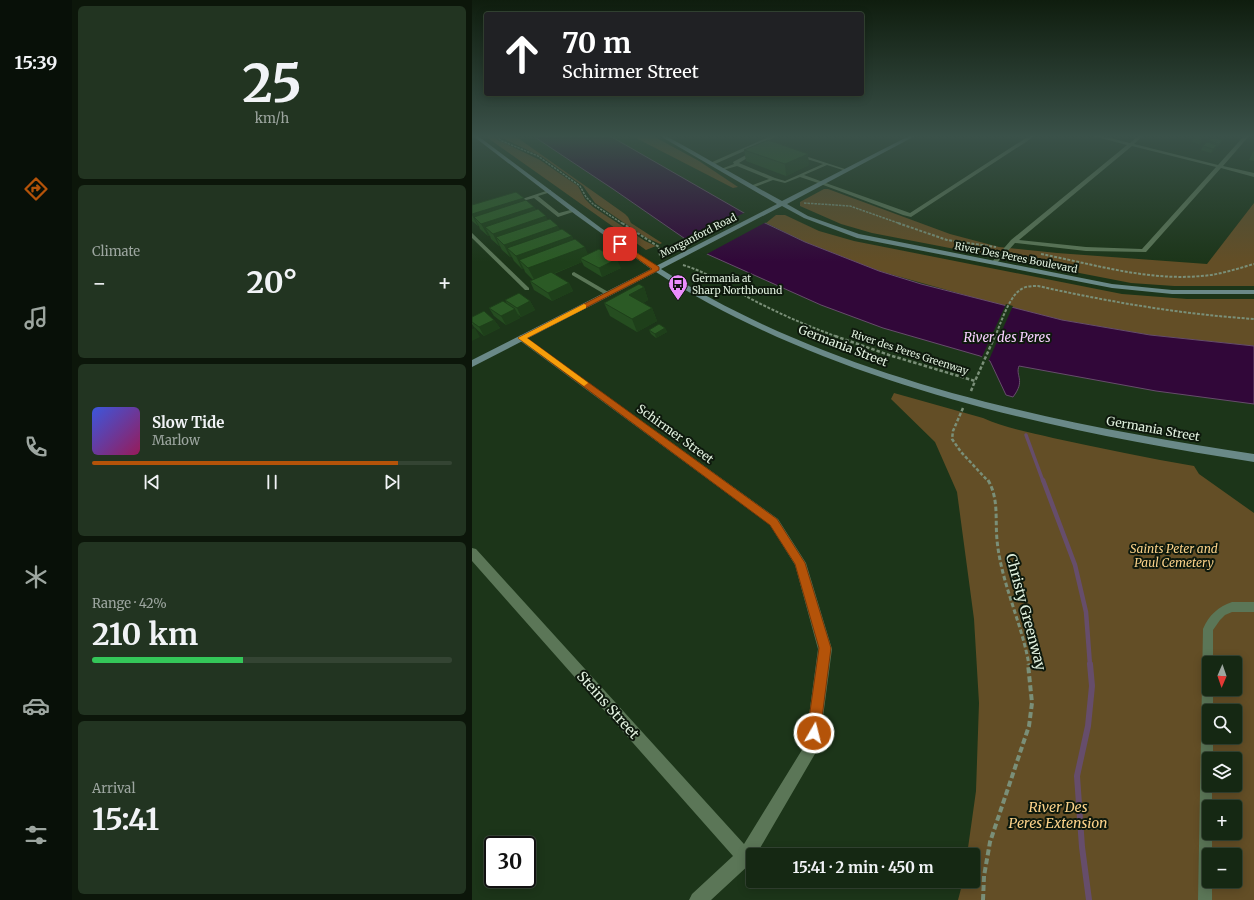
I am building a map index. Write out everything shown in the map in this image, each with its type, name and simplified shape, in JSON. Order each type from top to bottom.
[{"type":"main road","name":"Germania Street","points":[[530,178],[656,269],[765,328],[823,352],[900,379],[979,403],[1087,429],[1151,442],[1254,458]]},
{"type":"main road","name":"River Des Peres Boulevard","points":[[738,178],[782,204],[819,223],[857,236],[1133,288],[1172,292],[1254,292]]},
{"type":"main road","name":"Morganford Road","points":[[472,364],[831,178]]},
{"type":"street","points":[[821,183],[909,215],[913,214],[968,178]]},
{"type":"street","points":[[994,263],[1013,241],[1089,178]]},
{"type":"street","points":[[1013,241],[1086,249],[1144,251],[1208,178]]},
{"type":"street","name":"Schirmer Street","points":[[522,338],[774,522],[800,563],[825,648],[812,747],[745,857],[698,900]]},
{"type":"street","name":"Steins Street","points":[[472,553],[745,857]]},
{"type":"lane","points":[[752,187],[773,179],[785,182],[796,178]]},
{"type":"lane","points":[[807,178],[821,183]]},
{"type":"lane","points":[[506,205],[549,192]]},
{"type":"lane","points":[[533,196],[558,215],[574,210]]},
{"type":"lane","points":[[472,235],[527,289]]},
{"type":"lane","points":[[574,274],[608,294]]},
{"type":"lane","points":[[1205,900],[1208,629],[1214,617],[1226,609],[1242,605],[1254,607]]},
{"type":"path","points":[[569,178],[577,184],[593,204],[659,247],[659,255]]},
{"type":"path","points":[[782,204],[825,203],[850,206],[928,235],[948,240],[997,248]]},
{"type":"path","points":[[1037,254],[1158,276],[1183,278],[1224,274],[1254,265]]},
{"type":"path","name":"River des Peres Greenway","points":[[684,265],[700,270],[764,306],[807,326],[889,355],[975,381],[1013,297],[1019,290],[1025,287],[1038,286],[1138,306],[1213,316],[1254,319]]},
{"type":"path","points":[[971,390],[975,381]]},
{"type":"path","name":"Christy Greenway","points":[[962,412],[953,431],[952,439],[957,447],[983,472],[993,490],[996,536],[1001,564],[1026,648],[1033,687],[1033,708],[1030,726],[990,842],[984,876],[983,900]]},
{"type":"green space","points":[[544,178],[566,178],[578,186],[585,199],[593,207],[645,241],[656,246],[646,250]]},
{"type":"green space","points":[[572,178],[574,178],[625,214],[631,223],[662,243],[660,244],[645,237],[595,203],[583,186]]},
{"type":"green space","points":[[714,178],[724,178],[738,187],[733,188]]},
{"type":"green space","points":[[824,189],[828,189],[950,234],[999,247],[1057,253],[1207,264],[1254,203],[1254,286],[1174,286],[1131,283],[872,233],[841,224],[800,206],[800,202]]},
{"type":"green space","points":[[776,215],[785,215],[819,231],[854,241],[1122,294],[1187,299],[1254,299],[1254,346],[1150,335],[1062,320],[997,304],[879,271],[805,242],[766,223]]},
{"type":"green space","points":[[894,393],[983,418],[1017,430],[1194,466],[1199,474],[1254,513],[1254,900],[958,900],[961,888],[980,888],[980,848],[968,848],[976,791],[979,703],[974,619],[957,492],[935,442],[891,399]]},
{"type":"water","name":"River des Peres","points":[[596,178],[683,178],[744,213],[805,242],[879,271],[921,284],[1062,320],[1150,335],[1254,346],[1254,404],[1156,391],[1019,366],[1018,373],[1020,382],[1017,391],[1013,397],[1006,395],[990,361],[980,356],[883,328],[821,305],[707,254]]},
{"type":"pier","points":[[746,212],[768,221],[705,255],[685,242]]},
{"type":"pier","points":[[1006,304],[1013,306],[988,362],[981,359]]},
{"type":"building","points":[[516,192],[524,198],[472,214],[472,205]]},
{"type":"building","points":[[526,200],[534,207],[481,224],[474,217]]},
{"type":"building","points":[[538,209],[546,216],[493,234],[485,227]]},
{"type":"building","points":[[550,219],[558,226],[504,245],[496,237]]},
{"type":"building","points":[[562,229],[572,236],[516,256],[507,248]]},
{"type":"building","points":[[575,239],[585,247],[528,268],[519,260]]},
{"type":"building","points":[[599,249],[617,259],[599,268],[580,258]]},
{"type":"building","points":[[551,272],[569,283],[548,293],[530,281]]},
{"type":"building","points":[[639,284],[644,287],[629,295],[652,308],[632,319],[604,303]]},
{"type":"building","points":[[519,293],[530,301],[517,308],[505,300]]},
{"type":"building","points":[[503,301],[515,309],[501,316],[489,308]]},
{"type":"building","points":[[484,311],[494,320],[479,327],[472,322],[472,317]]},
{"type":"building","points":[[659,324],[665,328],[655,334],[649,330]]},
{"type":"waterway","points":[[1026,435],[1043,481]]},
{"type":"waterway","points":[[1043,480],[1075,565],[1086,612],[1090,665]]},
{"type":"waterway","points":[[1089,900],[1082,847],[1077,776],[1088,726],[1092,686],[1090,664]]},
{"type":"slow traffic","points":[[584,306],[522,338],[584,383]]},
{"type":"place","name":"Germania at Sharp Northbound","points":[[678,301]]},
{"type":"route","points":[[620,244],[656,269],[522,338],[774,522],[800,563],[825,648],[814,733]]},
{"type":"park label","name":"Saints Peter and Paul Cemetery","points":[[1174,556]]},
{"type":"park label","name":"River Des Peres Extension","points":[[1058,816]]}]
